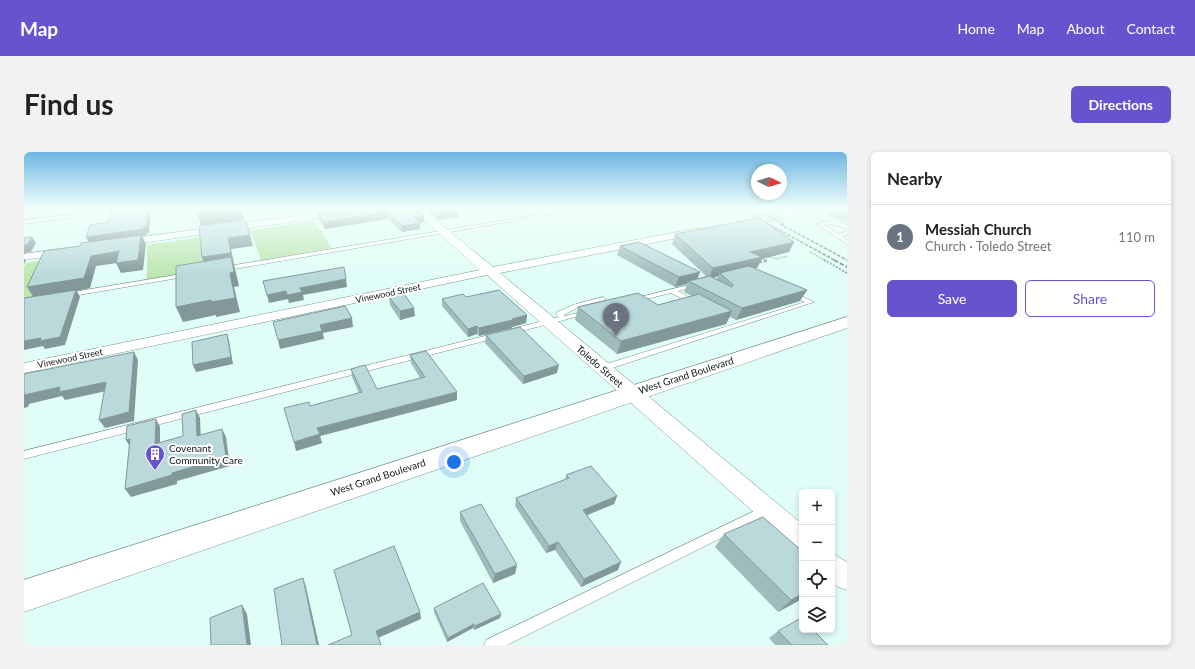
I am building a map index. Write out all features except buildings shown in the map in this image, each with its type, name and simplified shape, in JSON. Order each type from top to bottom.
[{"type":"street","points":[[109,245],[208,231]]},
{"type":"street","name":"Vinewood Street","points":[[24,368],[695,231]]},
{"type":"street","name":"Toledo Street","points":[[444,232],[799,537]]},
{"type":"street","points":[[24,257],[78,249]]},
{"type":"street","name":"West Grand Boulevard","points":[[24,596],[847,322]]},
{"type":"street","points":[[835,568],[847,578]]},
{"type":"lane","points":[[212,271],[450,231]]},
{"type":"lane","points":[[831,231],[847,242]]},
{"type":"lane","points":[[838,236],[847,233]]},
{"type":"lane","points":[[63,296],[196,274]]},
{"type":"lane","points":[[629,302],[701,284]]},
{"type":"lane","points":[[603,368],[734,324],[811,302],[782,289]]},
{"type":"lane","points":[[672,291],[704,308]]},
{"type":"lane","points":[[563,318],[560,314],[578,305],[603,299]]},
{"type":"lane","points":[[24,455],[600,309]]},
{"type":"lane","points":[[491,645],[767,510]]},
{"type":"path","points":[[810,252],[847,273]]},
{"type":"path","points":[[751,264],[767,260],[761,258],[768,256],[775,259],[788,256]]},
{"type":"green space","points":[[250,231],[321,231],[332,248],[261,260]]},
{"type":"green space","points":[[201,237],[208,269],[147,280],[147,245]]},
{"type":"green space","points":[[49,259],[31,299],[24,300],[24,267],[26,263]]},
{"type":"railway","points":[[781,231],[836,261]]},
{"type":"railway","points":[[793,231],[847,260]]},
{"type":"railway","points":[[834,260],[847,267]]},
{"type":"place","name":"Messiah Church","points":[[616,336]]},
{"type":"place","name":"Covenant Community Care","points":[[155,471]]}]
